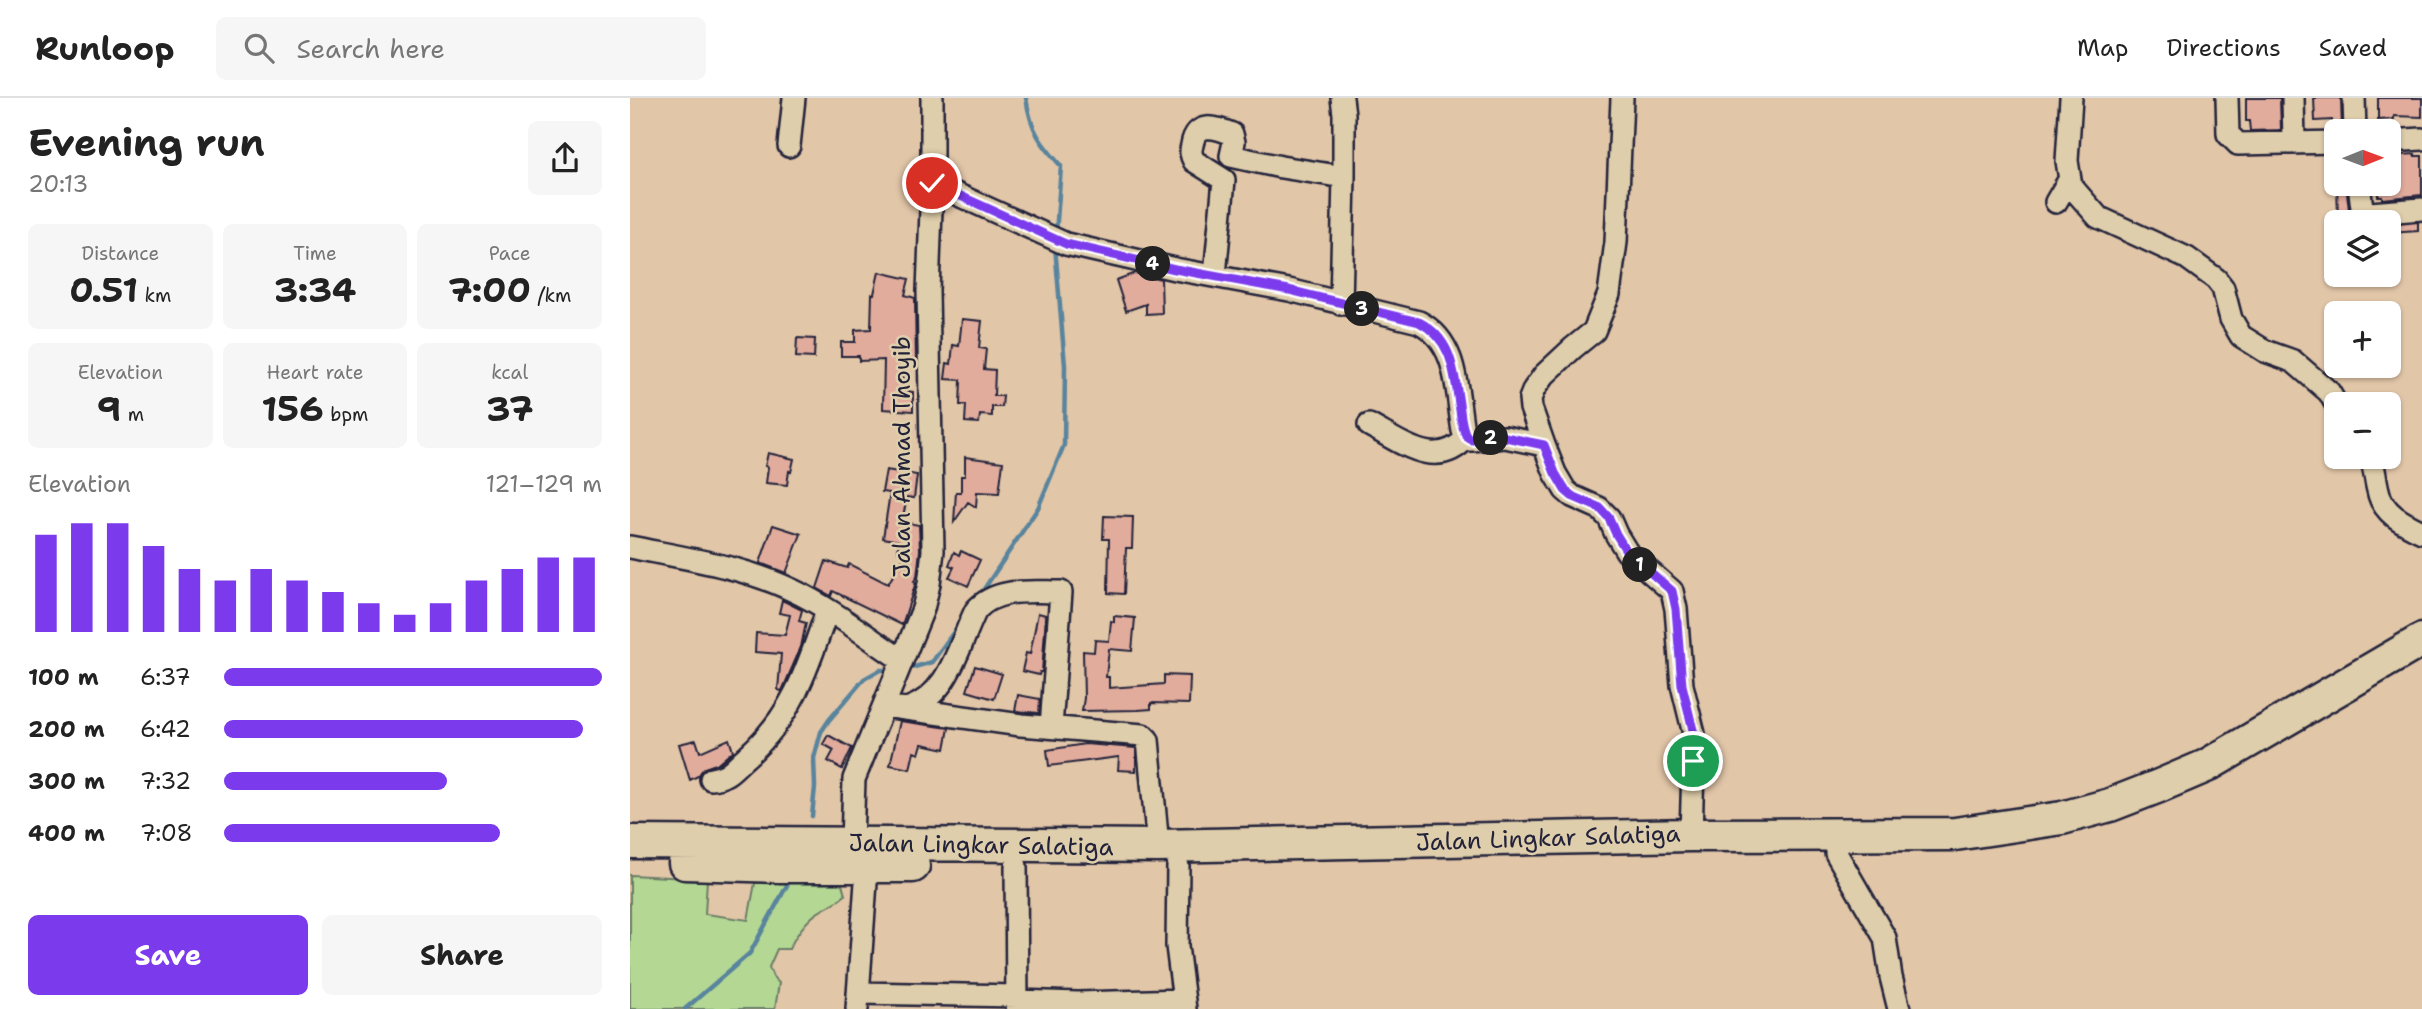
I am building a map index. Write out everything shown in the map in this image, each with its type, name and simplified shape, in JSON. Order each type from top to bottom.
[{"type":"highway","name":"Jalan Lingkar Salatiga","points":[[645,852],[779,866],[863,851],[1168,856],[1767,844],[1955,834],[2062,818],[2110,806],[2206,766],[2422,640]]},
{"type":"highway","name":"Jalan Lingkar Salatiga","points":[[863,851],[1016,866],[1168,856],[1691,835],[1836,853],[1984,850],[2068,836],[2121,822],[2206,788],[2255,763],[2422,665]]},
{"type":"street","points":[[789,146],[794,98]]},
{"type":"street","name":"Jalan Ahmad Thoyib","points":[[858,1001],[863,851],[854,779],[923,608],[933,551],[928,291],[932,98]]},
{"type":"street","points":[[1341,304],[1344,177],[1342,98]]},
{"type":"street","points":[[1622,98],[1616,242],[1609,294],[1594,331],[1553,366],[1534,389],[1530,399],[1544,445],[1565,490],[1572,496],[1600,508],[1609,518],[1627,552],[1672,591],[1682,685],[1694,734],[1691,835]]},
{"type":"street","points":[[2071,98],[2067,161],[2069,180],[2071,186],[2098,217],[2187,258],[2216,279],[2223,288],[2231,319],[2241,336],[2265,351],[2293,361],[2329,392]]},
{"type":"street","points":[[2227,98],[2228,134],[2238,144],[2324,142]]},
{"type":"street","points":[[2293,98],[2294,142]]},
{"type":"street","points":[[2354,98],[2355,119]]},
{"type":"street","points":[[1215,275],[1224,180],[1234,142],[1232,134],[1203,128],[1194,133],[1192,157],[1224,180]]},
{"type":"street","points":[[2401,140],[2422,139]]},
{"type":"street","points":[[1231,156],[1344,177]]},
{"type":"street","points":[[2056,202],[2069,180]]},
{"type":"street","points":[[932,183],[1066,244],[1175,269],[1289,290],[1419,322],[1441,338],[1453,367],[1467,437],[1472,440],[1505,437],[1544,445]]},
{"type":"street","points":[[2401,213],[2422,209]]},
{"type":"street","points":[[1369,425],[1423,452],[1435,454],[1452,450],[1467,437]]},
{"type":"street","points":[[2374,469],[2378,493],[2385,507],[2397,520],[2422,532]]},
{"type":"street","points":[[630,547],[764,578],[794,590],[827,611],[900,667]]},
{"type":"street","points":[[907,709],[926,701],[944,683],[976,610],[984,601],[1013,592],[1061,592],[1051,727]]},
{"type":"street","points":[[711,779],[724,778],[759,746],[791,704],[806,672],[827,611]]},
{"type":"street","points":[[858,1001],[1184,1005],[1168,856],[1148,740],[1139,734],[1051,727],[884,706]]},
{"type":"street","points":[[1836,853],[1885,938],[1899,1009]]},
{"type":"street","points":[[1016,866],[1017,1002]]},
{"type":"green space","points":[[630,875],[707,879],[705,914],[748,920],[755,883],[829,881],[842,884],[845,895],[808,920],[789,949],[777,949],[769,967],[779,983],[775,1009],[630,1009]]},
{"type":"building","points":[[2246,98],[2280,98],[2281,130],[2250,131],[2249,121],[2246,121]]},
{"type":"building","points":[[2314,98],[2341,98],[2342,119],[2315,121]]},
{"type":"building","points":[[2378,98],[2422,98],[2422,117],[2394,116],[2394,119],[2378,119]]},
{"type":"building","points":[[2401,155],[2422,156],[2422,195],[2382,199],[2382,196],[2401,196]]},
{"type":"building","points":[[2337,196],[2347,196],[2349,210],[2338,210]]},
{"type":"building","points":[[2418,222],[2418,231],[2401,232],[2401,224]]},
{"type":"building","points":[[879,272],[909,279],[905,295],[915,298],[916,364],[903,364],[902,391],[913,392],[913,411],[883,409],[884,360],[859,361],[859,356],[841,356],[841,342],[855,342],[855,330],[871,329],[872,294]]},
{"type":"building","points":[[1135,273],[1161,279],[1162,313],[1146,314],[1146,304],[1126,311],[1116,280]]},
{"type":"building","points":[[962,319],[982,321],[979,348],[986,349],[984,369],[995,370],[994,396],[1003,396],[1002,407],[992,407],[992,416],[980,415],[979,423],[965,422],[966,405],[960,405],[961,380],[945,379],[947,363],[951,364],[953,345],[959,346]]},
{"type":"building","points":[[797,338],[815,339],[814,358],[796,357]]},
{"type":"building","points":[[768,453],[794,459],[787,485],[766,483],[768,467],[765,466]]},
{"type":"building","points":[[965,457],[1003,462],[999,493],[977,492],[976,507],[968,502],[954,522],[956,492],[961,492],[961,476],[965,476]]},
{"type":"building","points":[[886,470],[917,475],[914,498],[907,497],[902,522],[919,525],[920,550],[917,577],[914,581],[916,582],[902,625],[833,591],[831,596],[817,588],[826,561],[847,568],[849,564],[888,584],[907,552],[898,551],[899,541],[883,538],[890,493],[882,492]]},
{"type":"building","points":[[1104,516],[1133,517],[1132,548],[1126,548],[1124,594],[1108,593],[1109,539],[1103,539]]},
{"type":"building","points":[[773,525],[801,534],[786,573],[760,563]]},
{"type":"building","points":[[961,551],[980,560],[968,586],[949,577],[954,567],[949,565],[954,552],[959,555]]},
{"type":"building","points":[[782,600],[802,610],[799,621],[806,623],[801,647],[782,691],[778,690],[781,654],[755,652],[756,633],[785,635],[790,615],[779,613]]},
{"type":"building","points":[[1038,613],[1046,615],[1042,672],[1039,675],[1022,671],[1026,653],[1030,654]]},
{"type":"building","points":[[1114,616],[1135,618],[1132,651],[1109,649],[1106,677],[1109,677],[1109,688],[1164,684],[1164,675],[1190,676],[1189,704],[1151,703],[1151,709],[1082,711],[1083,651],[1094,652],[1095,640],[1109,641]]},
{"type":"building","points":[[975,666],[1002,674],[994,699],[967,691]]},
{"type":"building","points":[[1018,695],[1040,699],[1039,713],[1015,711]]},
{"type":"building","points":[[900,721],[949,728],[945,749],[922,744],[919,754],[914,752],[910,769],[890,765]]},
{"type":"building","points":[[828,735],[852,748],[842,769],[828,761],[834,750],[823,744]]},
{"type":"building","points":[[729,739],[733,751],[719,763],[704,768],[698,776],[690,780],[679,744],[696,740],[700,752]]},
{"type":"building","points":[[1085,744],[1136,748],[1136,771],[1118,770],[1119,757],[1049,766],[1047,750]]},
{"type":"waterway","points":[[1026,98],[1038,135],[1061,166],[1056,234]]},
{"type":"waterway","points":[[980,595],[1038,508],[1064,445],[1065,366],[1055,246]]},
{"type":"waterway","points":[[904,670],[932,662],[961,622]]},
{"type":"waterway","points":[[812,816],[814,758],[821,732],[864,679],[880,670],[892,670]]},
{"type":"waterway","points":[[685,1009],[750,953],[791,878]]},
{"type":"route","points":[[932,183],[1066,244],[1175,269],[1289,290],[1419,322],[1432,329],[1441,338],[1453,367],[1467,437],[1472,440],[1505,437],[1544,445],[1565,490],[1572,496],[1600,508],[1609,518],[1627,552],[1672,591],[1682,685],[1694,734],[1693,761]]}]
